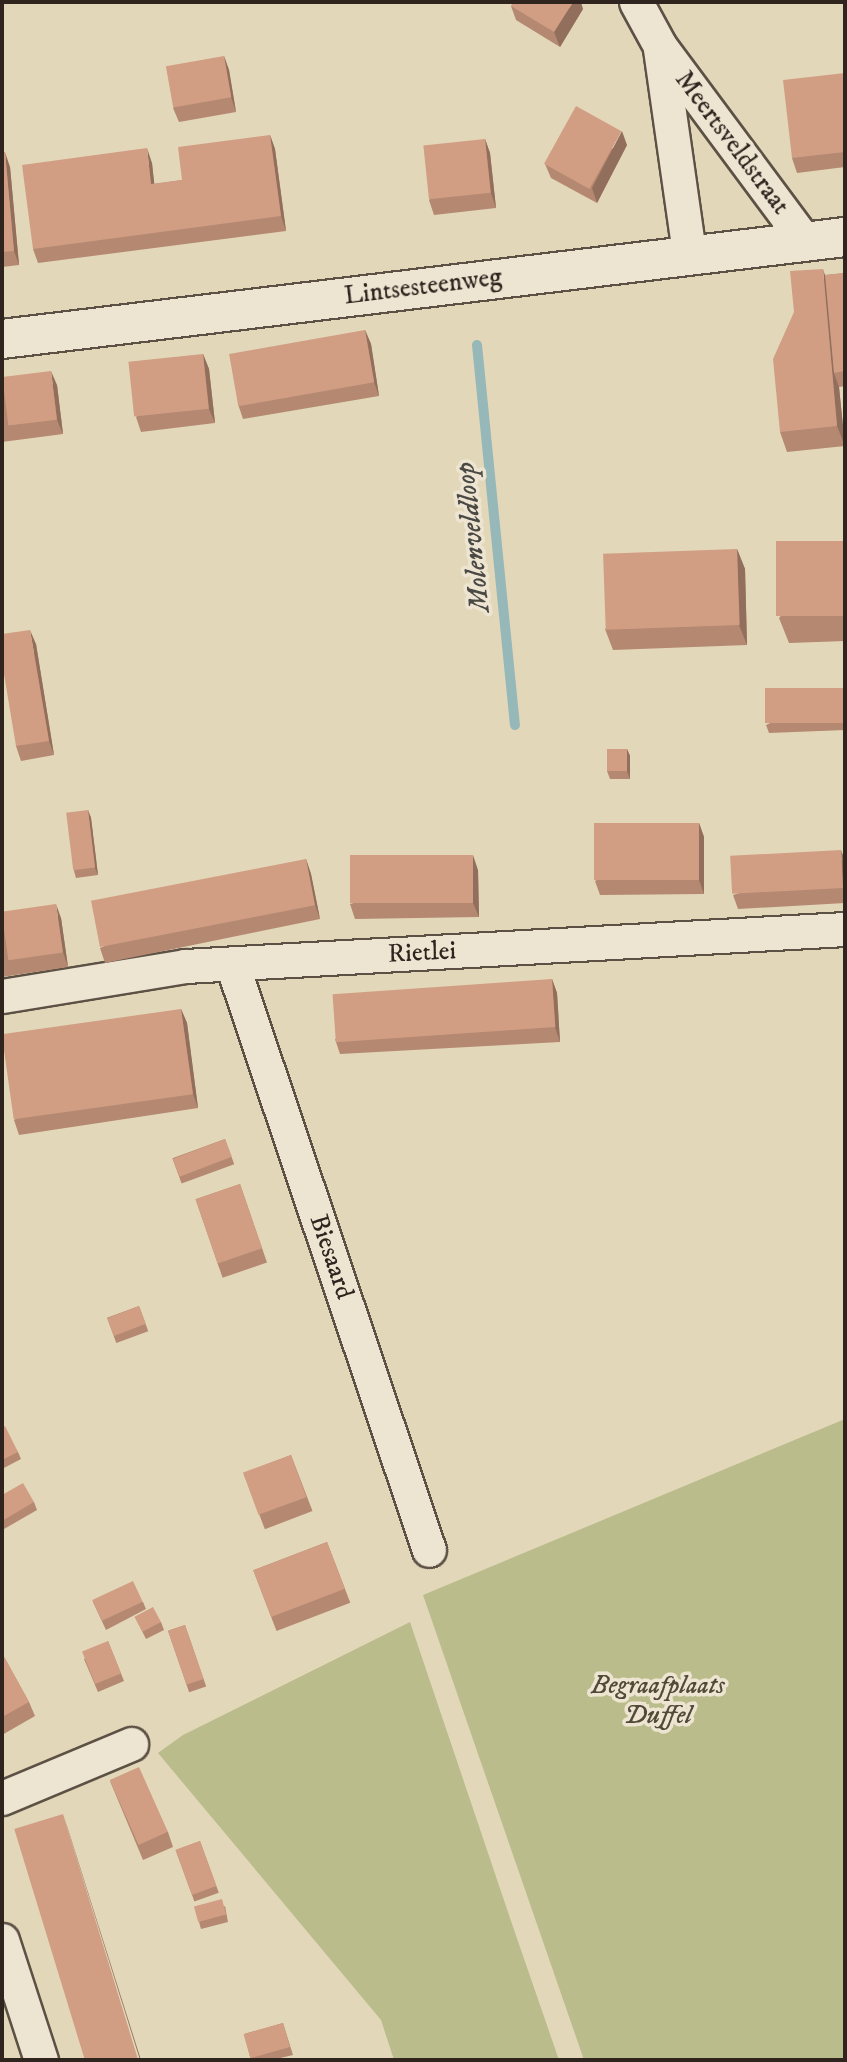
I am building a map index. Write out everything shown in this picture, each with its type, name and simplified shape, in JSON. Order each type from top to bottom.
[{"type":"street","name":"Meertsveldstraat","points":[[636,2],[660,46],[804,240]]},
{"type":"street","name":"Meertsveldstraat","points":[[660,46],[689,254]]},
{"type":"street","name":"Lintsesteenweg","points":[[2,339],[845,237]]},
{"type":"street","name":"Rietlei","points":[[2,996],[185,966],[845,929]]},
{"type":"street","name":"Biesaard","points":[[232,964],[429,1550]]},
{"type":"street","points":[[2,1798],[131,1744]]},
{"type":"street","points":[[2,1940],[41,2060]]},
{"type":"green space","name":"Begraafplaats Duffel","points":[[845,1419],[845,2060],[584,2060],[423,1595]]},
{"type":"green space","points":[[410,1622],[559,2060],[394,2060],[381,2020],[158,1753],[183,1735]]},
{"type":"building","points":[[513,2],[573,2],[554,32],[511,6]]},
{"type":"building","points":[[224,56],[231,97],[173,108],[166,66]]},
{"type":"building","points":[[845,73],[845,152],[792,158],[783,80]]},
{"type":"building","points":[[576,106],[621,131],[589,189],[544,164]]},
{"type":"building","points":[[270,135],[281,216],[33,249],[22,165],[147,148],[151,184],[182,180],[178,147]]},
{"type":"building","points":[[485,139],[491,193],[429,199],[423,145]]},
{"type":"building","points":[[2,152],[5,152],[14,251],[2,252]]},
{"type":"building","points":[[823,269],[837,426],[780,432],[773,359],[794,312],[790,271]]},
{"type":"building","points":[[845,273],[844,371],[834,373],[825,275]]},
{"type":"building","points":[[365,330],[374,382],[238,406],[229,354]]},
{"type":"building","points":[[203,354],[209,409],[134,417],[128,362]]},
{"type":"building","points":[[51,371],[57,420],[8,426],[2,377]]},
{"type":"building","points":[[776,541],[845,541],[845,616],[776,616]]},
{"type":"building","points":[[737,549],[740,625],[606,630],[603,554]]},
{"type":"building","points":[[30,630],[49,741],[16,746],[2,662],[2,634]]},
{"type":"building","points":[[765,688],[845,688],[845,723],[765,723]]},
{"type":"building","points":[[607,749],[627,749],[627,771],[607,771]]},
{"type":"building","points":[[88,810],[95,868],[73,870],[66,813]]},
{"type":"building","points":[[594,823],[699,823],[699,880],[594,880]]},
{"type":"building","points":[[841,850],[843,888],[732,894],[730,856]]},
{"type":"building","points":[[350,855],[473,855],[473,903],[350,903]]},
{"type":"building","points":[[306,859],[315,905],[100,947],[91,901]]},
{"type":"building","points":[[56,904],[63,953],[8,960],[2,912]]},
{"type":"building","points":[[552,979],[555,1027],[336,1042],[333,994]]},
{"type":"building","points":[[181,1009],[193,1094],[14,1119],[2,1034]]},
{"type":"building","points":[[225,1139],[232,1157],[180,1177],[173,1159]]},
{"type":"building","points":[[240,1184],[262,1248],[218,1264],[196,1199]]},
{"type":"building","points":[[139,1306],[146,1324],[114,1336],[107,1318]]},
{"type":"building","points":[[5,1426],[18,1452],[2,1460],[2,1428]]},
{"type":"building","points":[[291,1455],[306,1497],[258,1515],[243,1472]]},
{"type":"building","points":[[23,1483],[34,1502],[2,1521],[2,1495]]},
{"type":"building","points":[[327,1542],[345,1589],[271,1617],[253,1570]]},
{"type":"building","points":[[133,1581],[143,1602],[102,1621],[92,1600]]},
{"type":"building","points":[[153,1607],[161,1622],[142,1632],[134,1617]]},
{"type":"building","points":[[185,1625],[204,1679],[187,1685],[168,1631]]},
{"type":"building","points":[[108,1641],[121,1673],[95,1684],[82,1651]]},
{"type":"building","points":[[2,1653],[29,1702],[2,1717]]},
{"type":"building","points":[[139,1767],[168,1832],[139,1845],[110,1780]]},
{"type":"building","points":[[63,1814],[138,2060],[85,2060],[14,1829]]},
{"type":"building","points":[[200,1841],[216,1886],[192,1895],[176,1850]]},
{"type":"building","points":[[222,1899],[226,1914],[198,1922],[194,1907]]},
{"type":"building","points":[[283,2023],[290,2047],[250,2058],[244,2034]]},
{"type":"waterway","name":"Molenveldloop","points":[[477,345],[515,725]]}]
